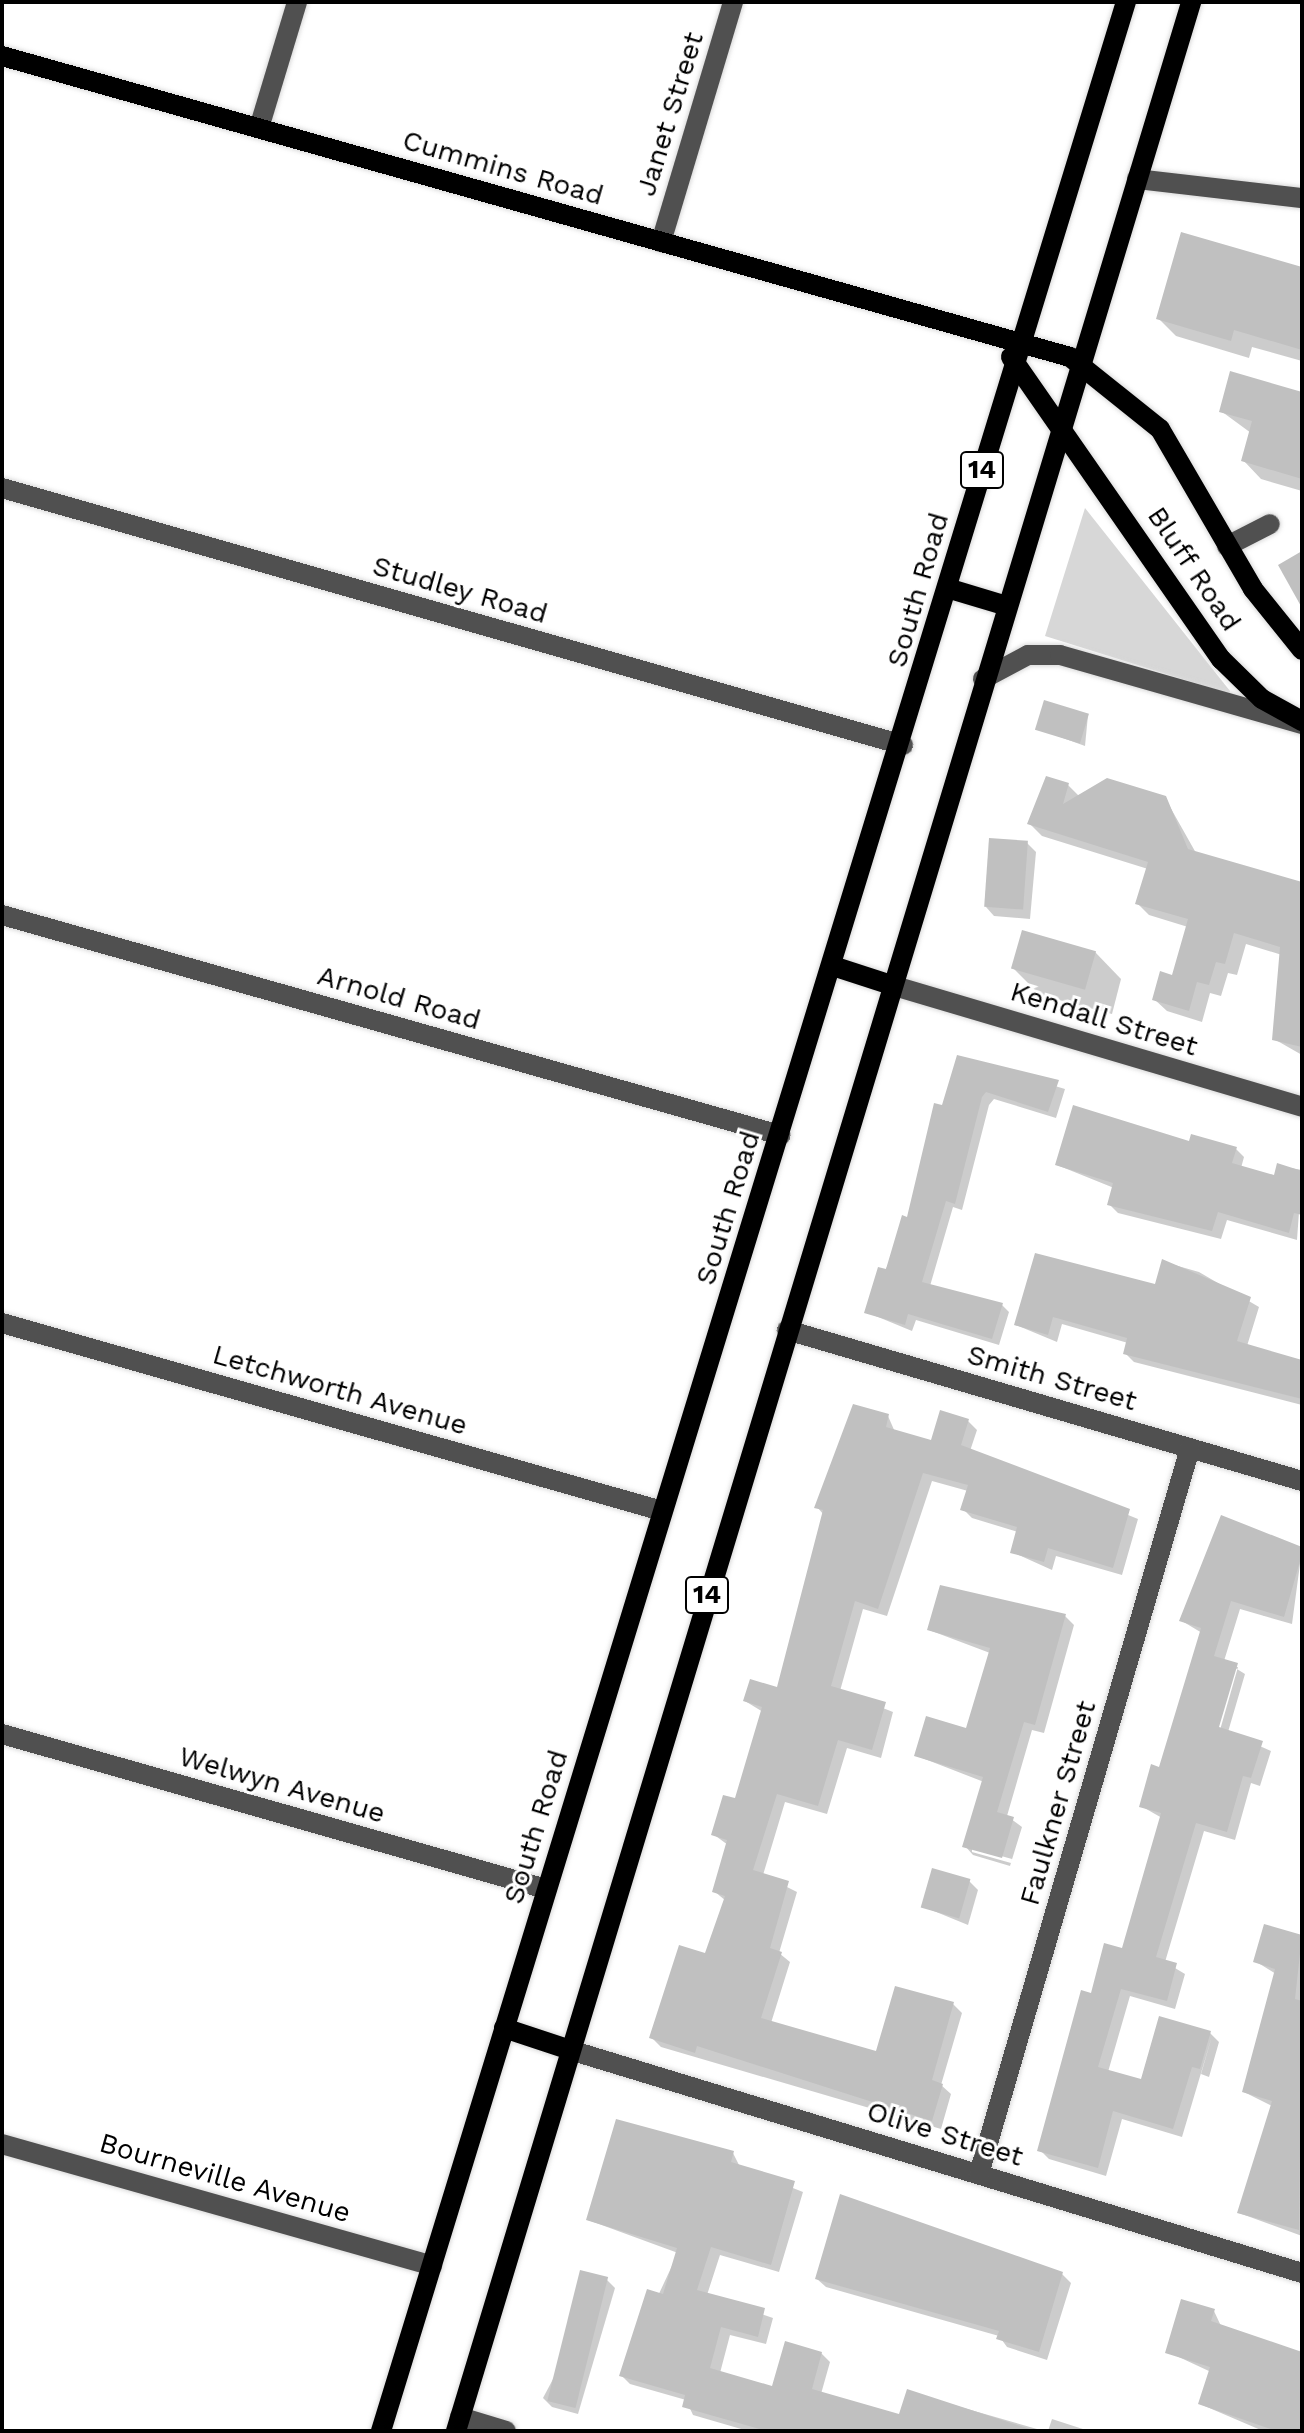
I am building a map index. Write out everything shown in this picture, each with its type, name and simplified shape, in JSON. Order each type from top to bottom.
[{"type":"main road","name":"South Road","points":[[381,2431],[662,1511],[903,745],[947,588],[1126,2]]},
{"type":"main road","name":"14","points":[[458,2424],[983,679],[1191,2]]},
{"type":"main road","name":"Cummins Road","points":[[2,56],[988,337],[1021,342],[1081,363]]},
{"type":"main road","name":"Cummins Road","points":[[988,337],[1015,362]]},
{"type":"main road","name":"Bluff Road","points":[[1015,362],[1221,659],[1250,691],[1302,723]]},
{"type":"main road","name":"Bluff Road","points":[[1081,363],[1160,429],[1227,546],[1301,647]]},
{"type":"main road","points":[[947,588],[1007,606]]},
{"type":"main road","points":[[833,966],[891,985]]},
{"type":"main road","points":[[504,2028],[570,2050]]},
{"type":"street","points":[[259,128],[297,2]]},
{"type":"street","name":"Janet Street","points":[[661,242],[733,2]]},
{"type":"street","points":[[1137,179],[1302,198]]},
{"type":"street","name":"Studley Road","points":[[2,488],[903,745]]},
{"type":"street","points":[[1227,546],[1270,524]]},
{"type":"street","name":"Bluff Road","points":[[983,679],[1022,657],[1056,655],[1302,723]]},
{"type":"street","name":"Arnold Road","points":[[2,915],[780,1135]]},
{"type":"street","name":"Kendall Street","points":[[891,985],[1302,1107]]},
{"type":"street","name":"Letchworth Avenue","points":[[2,1323],[662,1511]]},
{"type":"street","name":"Smith Street","points":[[787,1330],[1302,1481]]},
{"type":"street","name":"Faulkner Street","points":[[979,2174],[1190,1448]]},
{"type":"street","name":"Welwyn Avenue","points":[[2,1734],[546,1889]]},
{"type":"street","name":"Olive Street","points":[[570,2050],[1302,2273]]},
{"type":"street","name":"Bourneville Avenue","points":[[2,2144],[432,2266]]},
{"type":"street","points":[[458,2424],[506,2431]]},
{"type":"shaded area","points":[[1085,508],[1230,691],[1230,694],[1045,636]]},
{"type":"building","points":[[1181,232],[1302,267],[1302,350],[1234,330],[1231,341],[1156,319]]},
{"type":"building","points":[[1230,371],[1302,392],[1302,479],[1241,461],[1252,421],[1219,412]]},
{"type":"building","points":[[1302,551],[1302,608],[1278,565]]},
{"type":"building","points":[[1044,700],[1089,714],[1080,743],[1035,730]]},
{"type":"building","points":[[1046,776],[1069,783],[1063,804],[1107,778],[1166,796],[1188,849],[1302,882],[1302,1047],[1272,1040],[1280,947],[1234,933],[1225,964],[1216,962],[1209,985],[1197,982],[1189,1011],[1152,1000],[1160,971],[1172,975],[1188,919],[1135,904],[1148,862],[1027,824]]},
{"type":"building","points":[[989,838],[1028,841],[1023,910],[984,907]]},
{"type":"building","points":[[1022,930],[1096,951],[1085,990],[1011,968]]},
{"type":"building","points":[[957,1055],[1059,1080],[1048,1112],[986,1092],[982,1097],[955,1204],[946,1201],[922,1282],[1003,1303],[992,1339],[908,1314],[905,1325],[864,1313],[878,1267],[886,1269],[902,1215],[907,1217],[934,1103],[942,1105]]},
{"type":"building","points":[[1073,1105],[1189,1141],[1191,1134],[1237,1147],[1232,1163],[1274,1175],[1277,1163],[1302,1171],[1302,1215],[1294,1213],[1289,1233],[1218,1212],[1212,1231],[1107,1205],[1113,1183],[1055,1165]]},
{"type":"building","points":[[1035,1253],[1155,1284],[1162,1259],[1251,1297],[1237,1341],[1302,1360],[1302,1399],[1123,1354],[1127,1338],[1053,1317],[1048,1335],[1014,1325]]},
{"type":"building","points":[[853,1404],[889,1414],[886,1427],[931,1440],[940,1410],[969,1419],[961,1445],[1130,1509],[1113,1568],[1048,1548],[1044,1562],[1010,1553],[1017,1527],[960,1510],[968,1485],[923,1473],[878,1609],[855,1601],[831,1686],[886,1702],[872,1750],[838,1740],[818,1806],[777,1794],[753,1870],[789,1881],[770,1948],[782,1952],[761,2018],[876,2051],[895,1986],[954,2002],[932,2080],[943,2084],[932,2121],[697,2046],[695,2053],[649,2038],[679,1945],[705,1953],[725,1896],[712,1892],[727,1840],[711,1835],[723,1795],[735,1798],[762,1707],[743,1701],[750,1679],[777,1687],[823,1510],[814,1508]]},
{"type":"building","points":[[1221,1515],[1302,1547],[1302,1554],[1284,1617],[1231,1601],[1214,1656],[1238,1663],[1219,1727],[1263,1741],[1251,1778],[1243,1776],[1227,1832],[1196,1823],[1156,1957],[1177,1963],[1167,2001],[1121,1989],[1098,2067],[1141,2079],[1159,2016],[1211,2031],[1200,2069],[1192,2067],[1173,2129],[1113,2111],[1098,2168],[1037,2151],[1081,1990],[1091,1993],[1104,1943],[1122,1948],[1161,1813],[1139,1807],[1151,1764],[1159,1767],[1201,1628],[1179,1621]]},
{"type":"building","points":[[940,1585],[1066,1614],[1035,1725],[1024,1722],[997,1812],[1014,1817],[1002,1858],[962,1847],[983,1777],[914,1756],[926,1716],[966,1728],[990,1648],[927,1630]]},
{"type":"building","points":[[932,1868],[970,1879],[959,1918],[921,1907]]},
{"type":"building","points":[[1264,1924],[1302,1935],[1295,1999],[1302,2001],[1299,2230],[1237,2213],[1272,2101],[1242,2092],[1275,1969],[1253,1962]]},
{"type":"building","points":[[616,2119],[734,2151],[731,2162],[795,2181],[771,2265],[711,2247],[697,2290],[765,2308],[758,2337],[721,2327],[710,2368],[772,2386],[785,2341],[822,2352],[812,2389],[899,2414],[907,2389],[1036,2431],[767,2431],[682,2407],[685,2395],[619,2376],[647,2289],[663,2294],[677,2248],[586,2220]]},
{"type":"building","points":[[840,2194],[1063,2272],[1039,2352],[996,2339],[999,2331],[815,2279]]},
{"type":"building","points":[[580,2270],[608,2277],[575,2408],[547,2401]]},
{"type":"building","points":[[1181,2299],[1215,2309],[1211,2321],[1302,2352],[1302,2431],[1276,2431],[1198,2404],[1210,2367],[1165,2353]]}]
